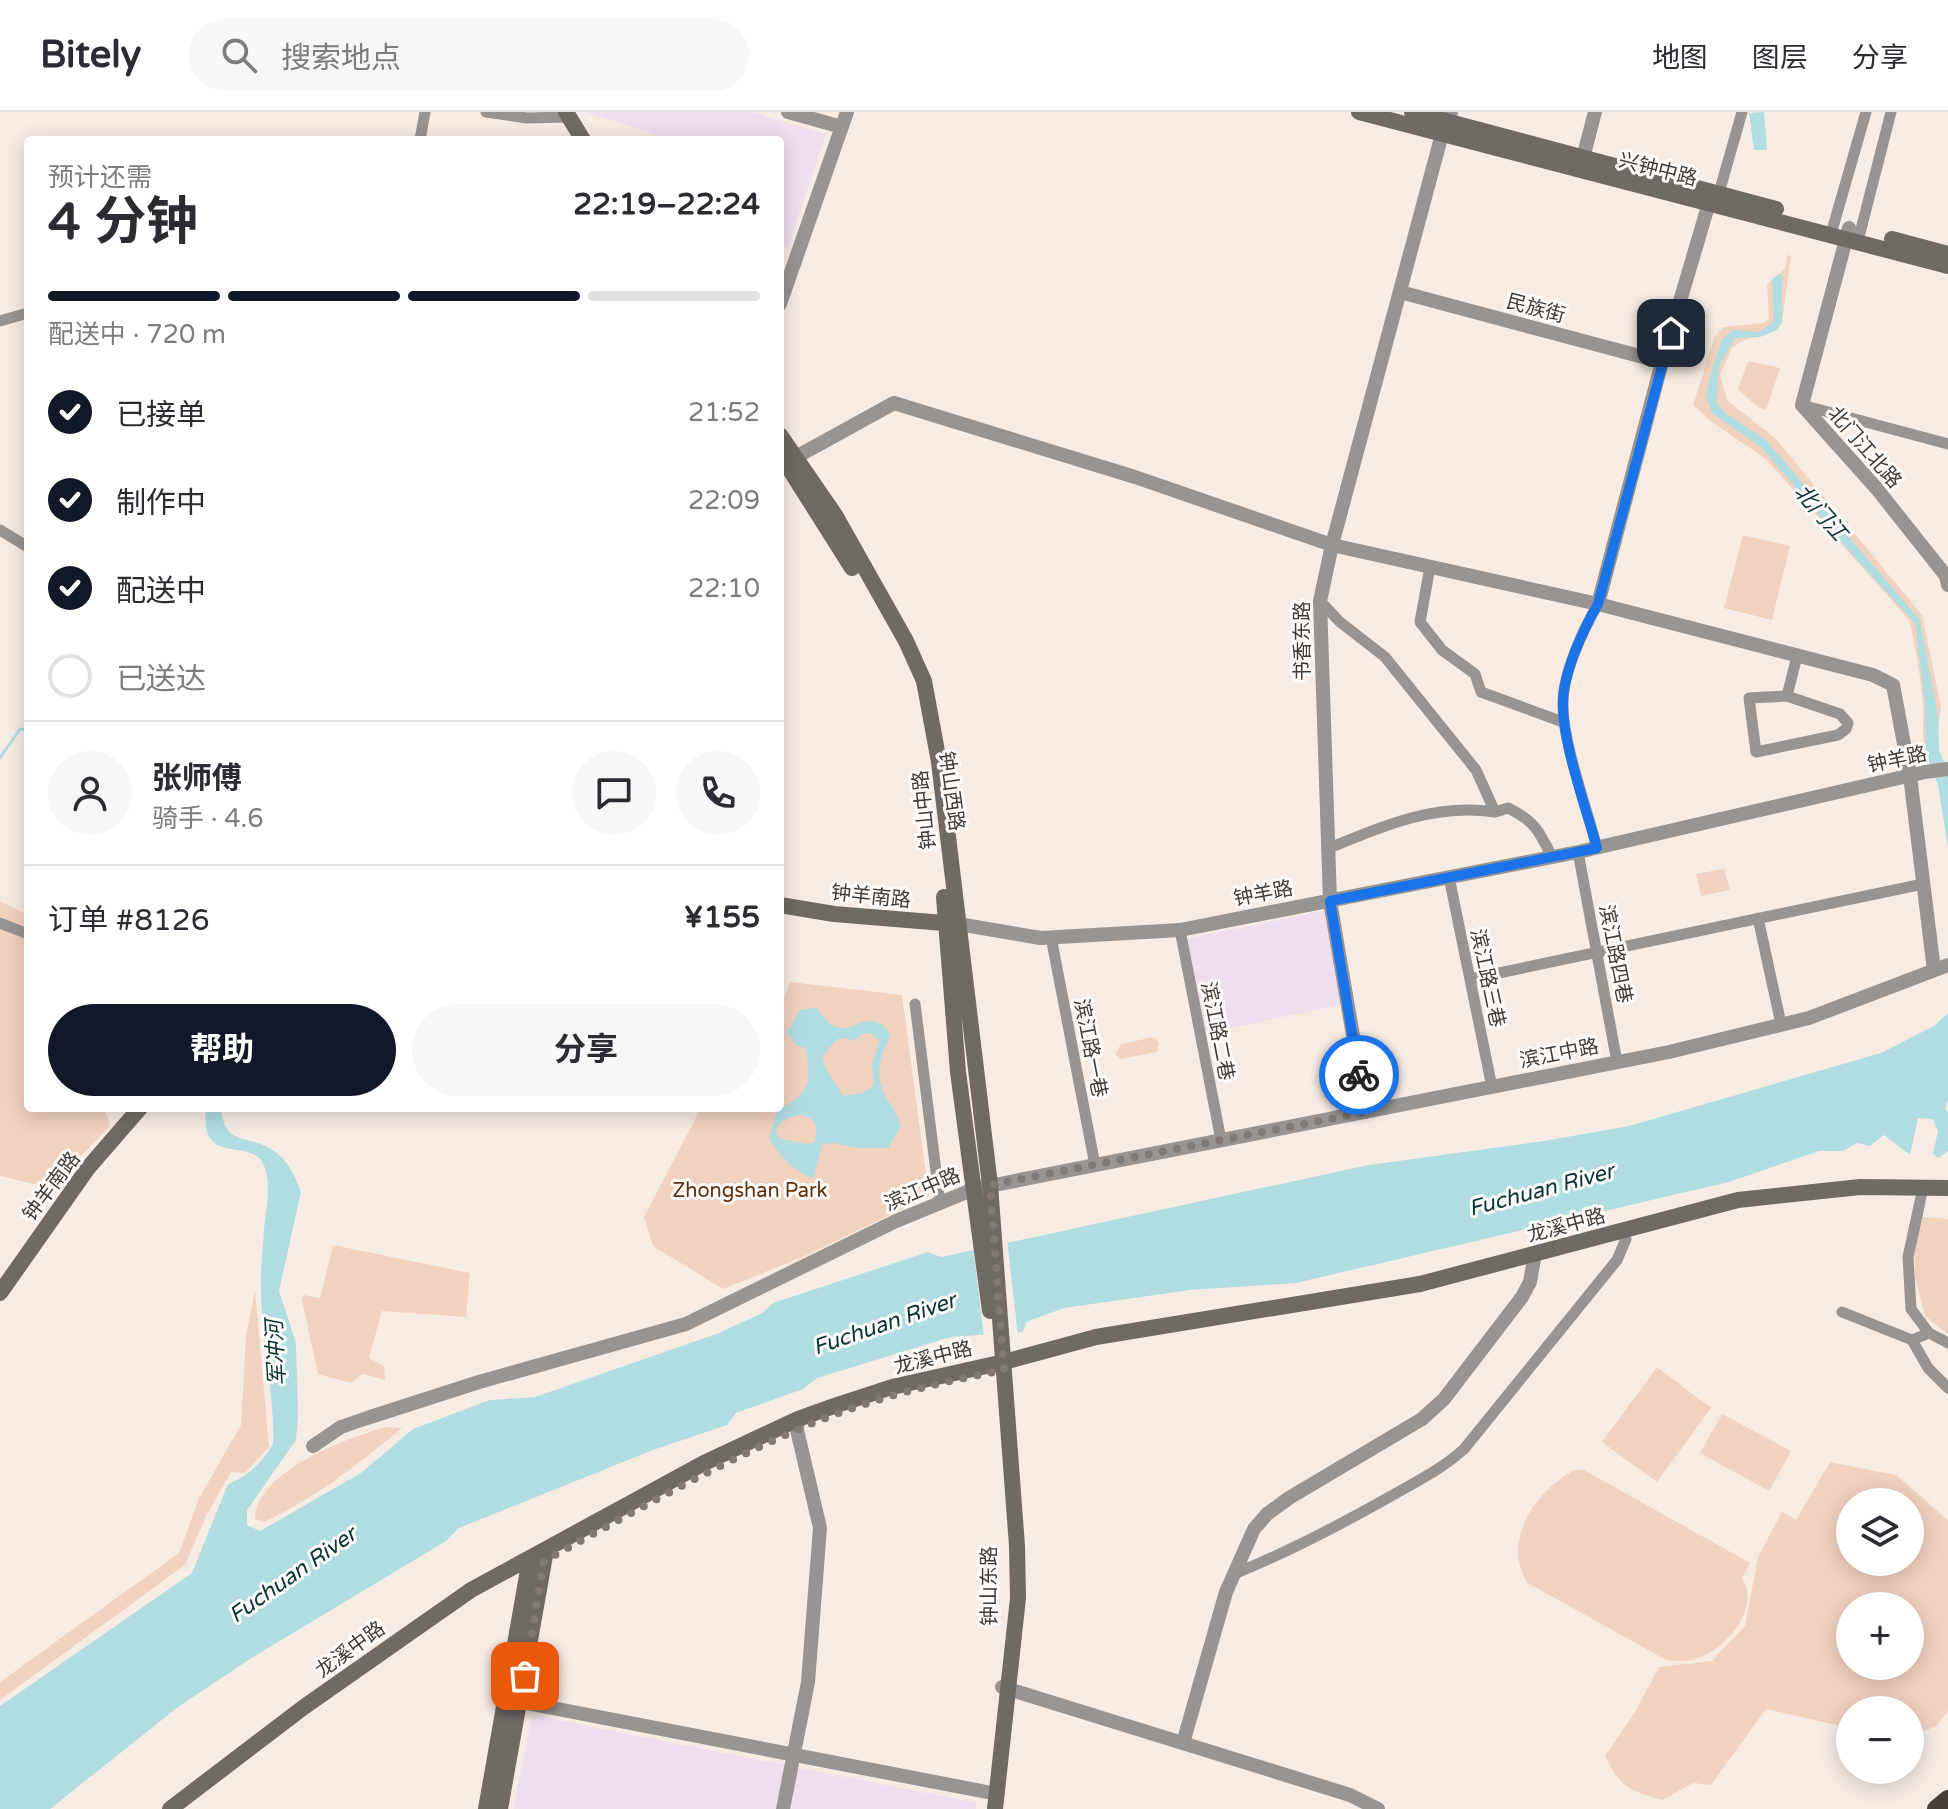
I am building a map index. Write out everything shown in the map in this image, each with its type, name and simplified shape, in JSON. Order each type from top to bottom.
[{"type":"highway","points":[[1936,1809],[1948,1799]]},
{"type":"main road","name":"兴钟中路","points":[[1359,112],[1446,122],[1583,158],[1714,198]]},
{"type":"main road","name":"兴钟中路","points":[[1412,112],[1714,198],[1948,254]]},
{"type":"main road","points":[[570,114],[581,136]]},
{"type":"main road","points":[[570,114],[589,136]]},
{"type":"main road","name":"兴钟中路","points":[[1846,232],[1948,266]]},
{"type":"main road","name":"钟山西路","points":[[788,456],[897,647],[915,686],[952,924],[958,1072],[982,1187]]},
{"type":"main road","name":"钟羊南路","points":[[784,906],[834,914],[952,924]]},
{"type":"main road","name":"钟羊南路","points":[[0,1293],[88,1168],[137,1112]]},
{"type":"main road","name":"钟山东路","points":[[982,1187],[1018,1598],[992,1801]]},
{"type":"main road","name":"龙溪中路","points":[[185,1809],[309,1715],[475,1597],[704,1463],[892,1387],[1097,1345],[1421,1292],[1738,1200],[1860,1187],[1948,1197]]},
{"type":"main road","name":"龙溪中路","points":[[1535,1258],[1626,1239],[1740,1209],[1948,1188]]},
{"type":"main road","points":[[500,1809],[537,1560]]},
{"type":"main road","name":"龙溪中路","points":[[170,1809],[424,1621],[471,1590],[537,1560]]},
{"type":"main road","points":[[486,1809],[514,1701]]},
{"type":"street","points":[[421,136],[425,112]]},
{"type":"street","points":[[486,112],[527,118],[570,114]]},
{"type":"street","points":[[788,112],[842,127]]},
{"type":"street","points":[[784,293],[847,112]]},
{"type":"street","points":[[1583,158],[1595,112]]},
{"type":"street","points":[[1597,848],[1563,722],[1562,699],[1581,634],[1598,604],[1662,362],[1742,112]]},
{"type":"street","points":[[1846,232],[1866,112]]},
{"type":"street","points":[[1846,232],[1891,112]]},
{"type":"street","name":"书香东路","points":[[1366,1112],[1330,901],[1320,601],[1332,545],[1446,122]]},
{"type":"street","name":"北门江北路","points":[[1846,232],[1802,405],[1877,489],[1946,576],[1948,585]]},
{"type":"street","name":"民族街","points":[[1400,292],[1662,362]]},
{"type":"street","points":[[0,321],[24,314]]},
{"type":"street","points":[[788,456],[894,403],[1135,477],[1332,545],[1598,604],[1873,675],[1893,685],[1918,774],[1923,884],[1941,968]]},
{"type":"street","points":[[1802,405],[1948,444]]},
{"type":"street","points":[[0,530],[24,545]]},
{"type":"street","points":[[1430,567],[1420,622],[1442,650],[1475,674],[1481,692],[1563,722]]},
{"type":"street","points":[[1320,601],[1340,622],[1385,657],[1476,770],[1495,812]]},
{"type":"street","points":[[1787,696],[1797,656]]},
{"type":"street","points":[[1787,696],[1840,714],[1848,723],[1846,729],[1838,735],[1756,752],[1749,698],[1787,696]]},
{"type":"street","name":"钟羊路","points":[[952,924],[1041,938],[1180,930],[1578,852],[1948,769]]},
{"type":"street","points":[[1327,849],[1383,825],[1422,814],[1470,809],[1495,812],[1508,808],[1526,817],[1537,828],[1552,857]]},
{"type":"street","name":"滨江路四巷","points":[[1578,852],[1617,1062]]},
{"type":"street","name":"滨江路三巷","points":[[1449,877],[1492,1087]]},
{"type":"street","points":[[1470,979],[1923,884]]},
{"type":"street","points":[[1758,918],[1781,1024]]},
{"type":"street","points":[[0,923],[24,932]]},
{"type":"street","name":"滨江路二巷","points":[[1180,930],[1221,1140]]},
{"type":"street","name":"滨江路一巷","points":[[1051,937],[1095,1165]]},
{"type":"street","name":"滨江中路","points":[[313,1446],[341,1427],[367,1418],[479,1382],[686,1324],[830,1252],[982,1187],[1617,1062],[1809,1018],[1941,968]]},
{"type":"street","points":[[915,1004],[940,1203]]},
{"type":"street","points":[[1922,1192],[1908,1257],[1911,1309],[1929,1333],[1948,1343]]},
{"type":"street","points":[[1234,1574],[1270,1560],[1367,1510],[1447,1464],[1464,1449],[1617,1260],[1626,1239]]},
{"type":"street","points":[[1183,1743],[1226,1592],[1254,1529],[1267,1514],[1289,1498],[1398,1435],[1444,1399],[1522,1297],[1535,1258]]},
{"type":"street","points":[[1842,1312],[1912,1340],[1928,1368],[1948,1388]]},
{"type":"street","points":[[1912,1340],[1929,1333]]},
{"type":"street","points":[[783,1809],[808,1682],[820,1528],[797,1425]]},
{"type":"street","points":[[1005,1688],[1350,1795],[1378,1809]]},
{"type":"street","points":[[514,1701],[794,1755],[992,1801]]},
{"type":"shaded area","points":[[586,112],[750,112],[826,134],[788,248],[784,246],[784,136],[657,135]]},
{"type":"shaded area","points":[[1327,910],[1342,1004],[1205,1034],[1186,939]]},
{"type":"shaded area","points":[[532,1715],[977,1803],[976,1809],[513,1809]]},
{"type":"green space","points":[[1787,255],[1791,256],[1782,322],[1777,330],[1742,341],[1732,348],[1720,375],[1724,390],[1728,401],[1776,439],[1922,615],[1941,707],[1937,737],[1939,750],[1926,754],[1921,682],[1909,620],[1766,459],[1713,423],[1693,405],[1714,338],[1723,327],[1763,323],[1769,319],[1767,285],[1786,267]]},
{"type":"green space","points":[[1748,361],[1780,368],[1766,410],[1759,408],[1738,390]]},
{"type":"green space","points":[[1743,535],[1790,546],[1772,620],[1724,608]]},
{"type":"green space","points":[[1724,869],[1730,890],[1701,896],[1696,874]]},
{"type":"green space","points":[[0,901],[24,913],[24,1112],[105,1112],[110,1126],[50,1188],[0,1176]]},
{"type":"green space","name":"Zhongshan Park","points":[[790,982],[902,995],[929,1196],[805,1256],[723,1289],[653,1246],[644,1217],[699,1112],[784,1112],[784,999]]},
{"type":"green space","points":[[1154,1037],[1159,1043],[1156,1052],[1121,1059],[1115,1054],[1121,1044]]},
{"type":"green space","points":[[1913,1216],[1948,1219],[1948,1334],[1925,1316],[1915,1277]]},
{"type":"green space","points":[[333,1245],[470,1273],[466,1317],[382,1311],[369,1358],[384,1366],[385,1380],[363,1374],[351,1383],[318,1374],[302,1300],[304,1295],[320,1298]]},
{"type":"green space","points":[[255,1290],[269,1447],[245,1473],[231,1472],[206,1516],[185,1565],[0,1700],[0,1682],[179,1553],[199,1498],[241,1425],[246,1336]]},
{"type":"green space","points":[[1657,1367],[1711,1408],[1657,1482],[1602,1442]]},
{"type":"green space","points":[[1722,1414],[1791,1451],[1769,1491],[1700,1453]]},
{"type":"green space","points":[[386,1427],[402,1428],[319,1491],[264,1522],[255,1519],[259,1502],[270,1486],[287,1472],[328,1448]]},
{"type":"green space","points":[[1830,1462],[1896,1475],[1911,1488],[1836,1488],[1836,1576],[1924,1576],[1924,1499],[1948,1520],[1948,1711],[1936,1726],[1924,1731],[1924,1696],[1836,1696],[1836,1725],[1766,1709],[1711,1785],[1693,1783],[1662,1800],[1627,1786],[1605,1756],[1635,1712],[1659,1667],[1712,1661],[1745,1626],[1758,1557],[1782,1512],[1796,1520]]},
{"type":"green space","points":[[1575,1470],[1584,1470],[1750,1563],[1742,1578],[1747,1590],[1747,1603],[1743,1616],[1727,1639],[1704,1656],[1692,1660],[1666,1660],[1528,1583],[1520,1567],[1518,1551],[1527,1518],[1548,1489]]},
{"type":"water","points":[[1764,112],[1767,150],[1754,150],[1749,113]]},
{"type":"water","name":"北门江","points":[[1782,273],[1782,322],[1777,330],[1760,337],[1735,338],[1719,367],[1716,402],[1724,412],[1766,440],[1920,620],[1938,716],[1939,750],[1948,771],[1948,847],[1938,785],[1926,754],[1925,703],[1915,623],[1761,447],[1712,413],[1706,397],[1722,339],[1733,330],[1760,332],[1774,321],[1772,279]]},
{"type":"water","points":[[817,1008],[834,1026],[842,1028],[876,1022],[891,1035],[881,1058],[879,1073],[882,1089],[901,1126],[888,1148],[822,1144],[814,1178],[800,1172],[778,1151],[769,1138],[777,1112],[784,1112],[784,1106],[803,1092],[809,1071],[806,1049],[795,1044],[787,1032],[801,1009]],"holes":[[[870,1033],[879,1040],[872,1065],[872,1087],[861,1093],[843,1096],[822,1057],[837,1039],[853,1041]],[[801,1115],[815,1124],[814,1142],[807,1144],[781,1139],[776,1131],[789,1118]]]},
{"type":"water","name":"Fuchuan River","points":[[1948,1013],[1948,1100],[1945,1109],[1948,1112],[1948,1151],[1938,1158],[1933,1154],[1938,1131],[1933,1119],[1918,1118],[1910,1155],[1884,1135],[1870,1146],[1857,1143],[1843,1151],[1819,1151],[1729,1182],[1296,1283],[1190,1290],[1064,1308],[1026,1322],[1023,1332],[951,1337],[817,1378],[803,1389],[736,1413],[727,1425],[653,1450],[459,1528],[446,1541],[250,1659],[178,1707],[50,1809],[0,1809],[0,1706],[192,1573],[228,1484],[254,1468],[273,1444],[261,1283],[267,1175],[259,1158],[219,1145],[211,1139],[206,1127],[206,1112],[222,1112],[228,1130],[234,1135],[279,1155],[295,1177],[301,1192],[279,1291],[296,1343],[296,1440],[247,1510],[247,1525],[260,1531],[361,1473],[413,1429],[490,1400],[535,1397],[719,1333],[764,1312],[773,1303],[928,1252],[941,1257],[1369,1165],[1629,1126],[1881,1053],[1934,1026]]},
{"type":"pier","points":[[1007,1239],[1018,1336],[984,1338],[973,1246]]},
{"type":"waterway","name":"军冲河","points":[[0,758],[20,729],[24,730]]},
{"type":"way so far","points":[[525,1676],[544,1561],[708,1471],[801,1428],[894,1395],[1004,1370],[990,1185],[1366,1112],[1359,1075]]},
{"type":"route","points":[[1359,1075],[1330,901],[1597,848],[1563,722],[1562,699],[1581,634],[1598,604],[1671,333]]}]
